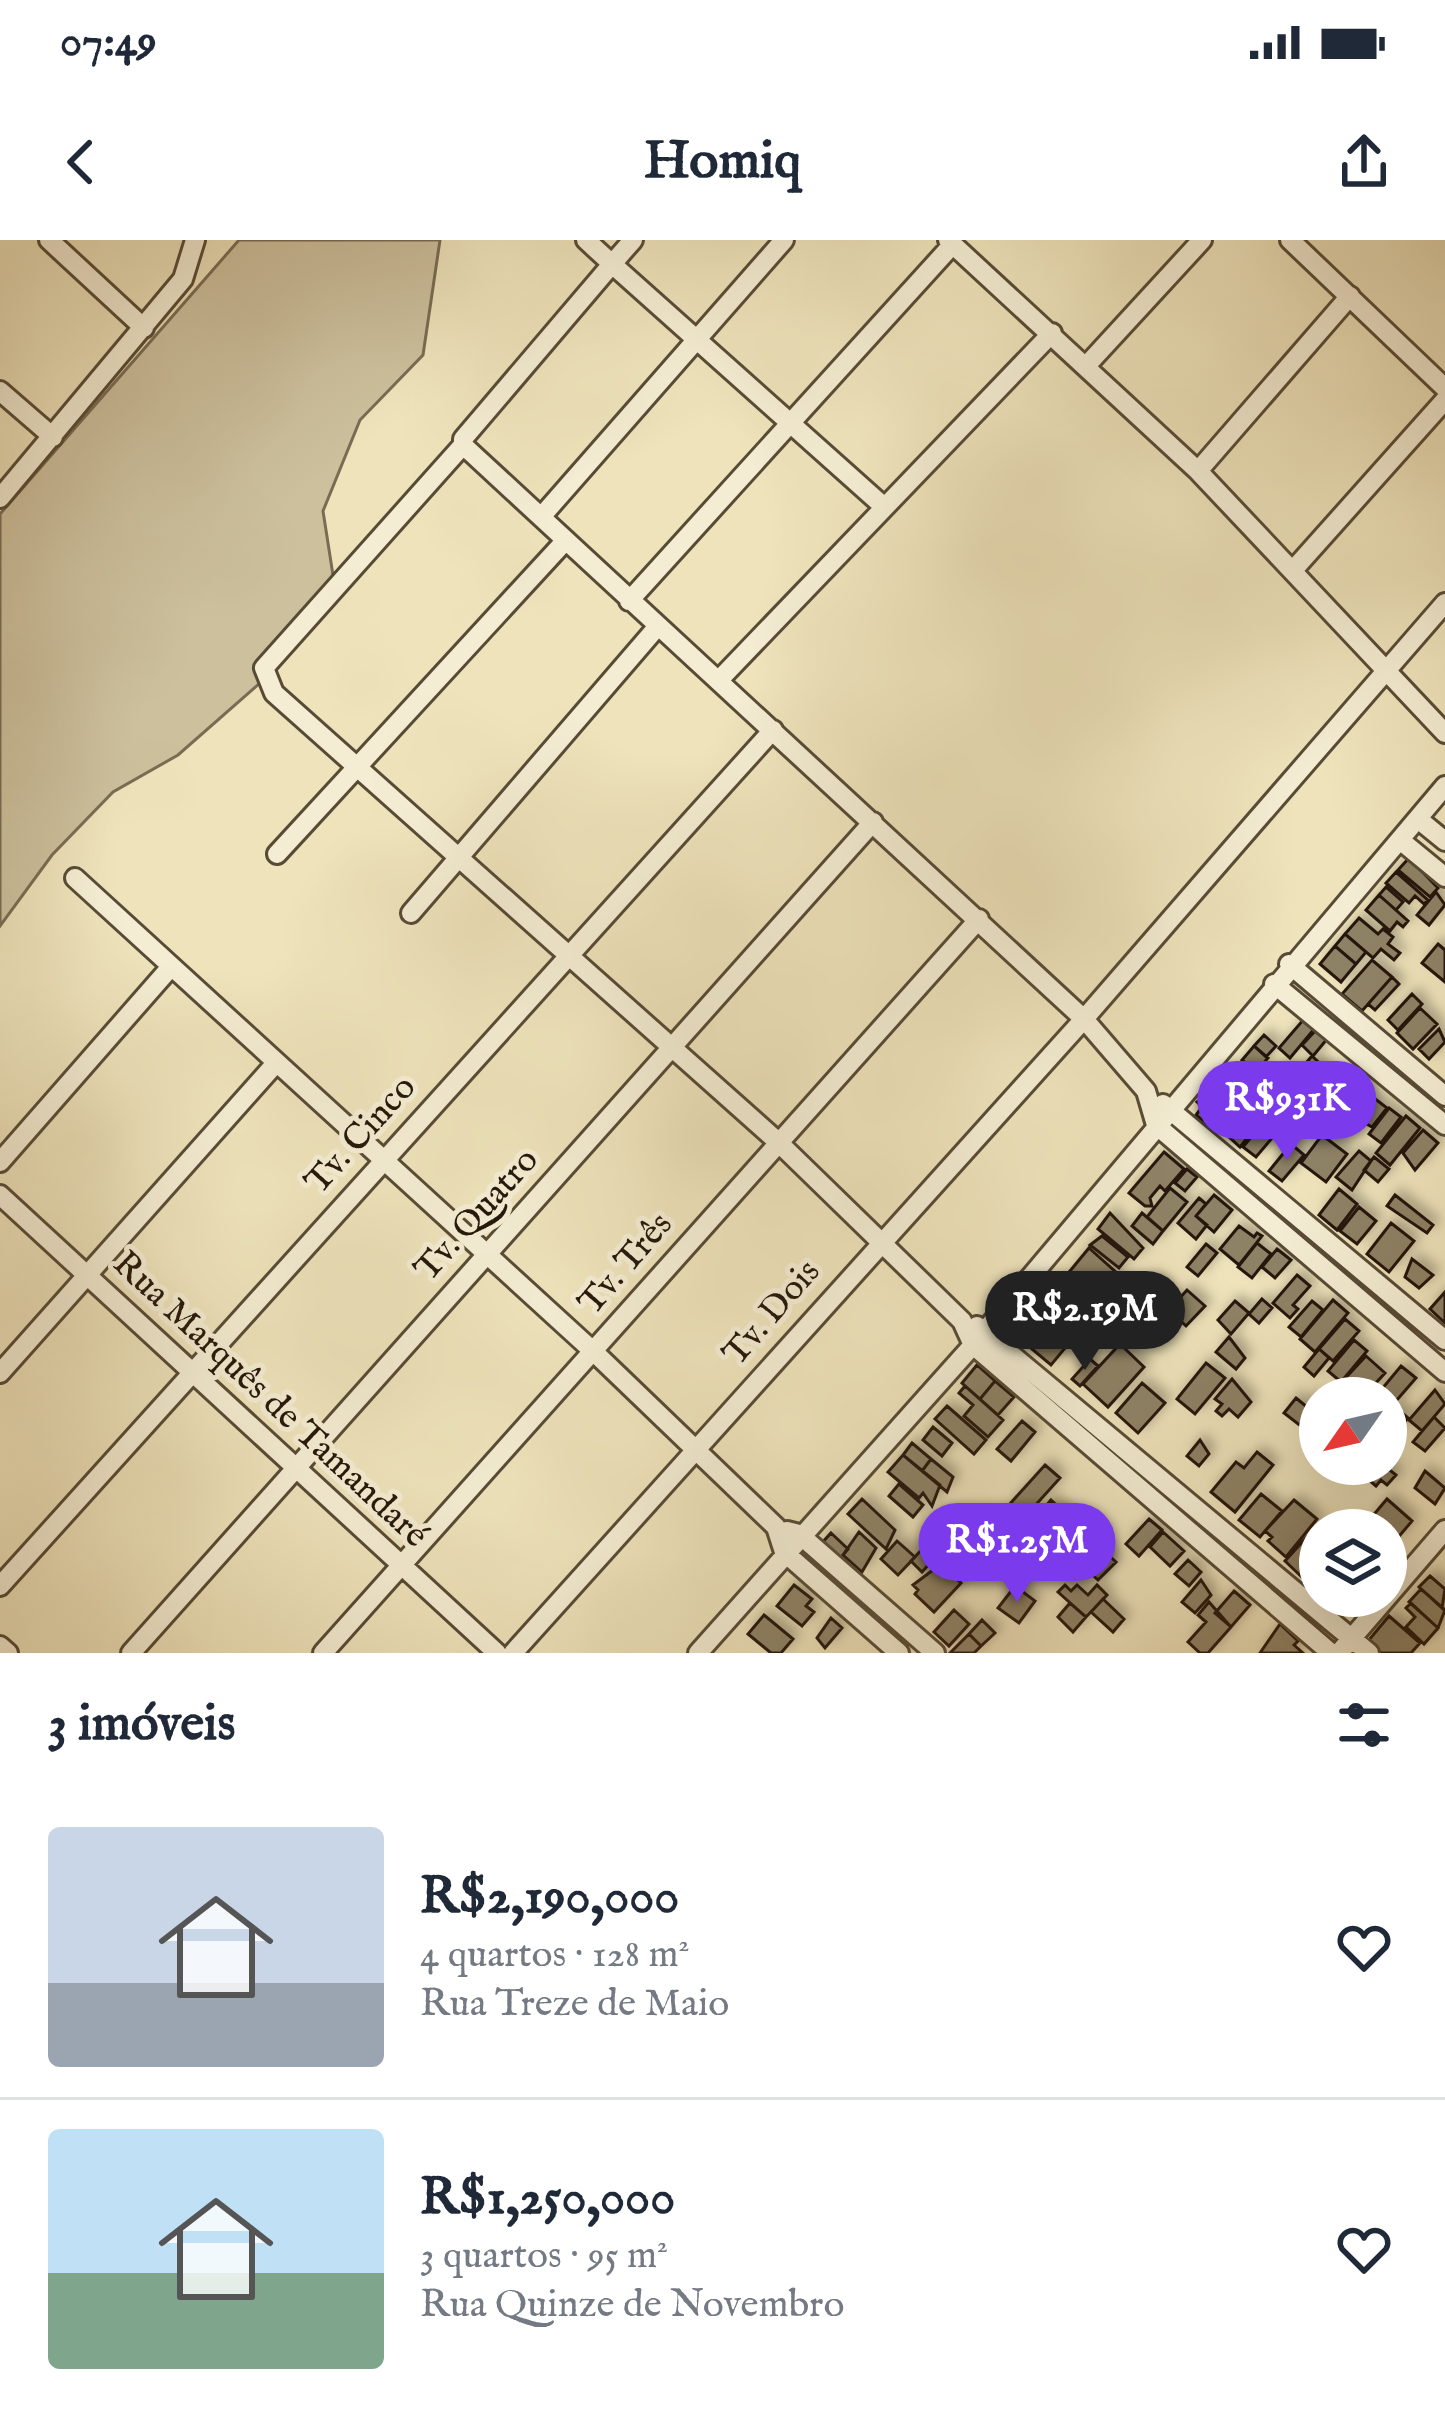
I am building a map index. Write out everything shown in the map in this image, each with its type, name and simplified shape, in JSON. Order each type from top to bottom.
[{"type":"street","points":[[49,240],[144,328]]},
{"type":"street","points":[[0,499],[183,279],[195,240]]},
{"type":"street","points":[[586,240],[787,425],[883,506]]},
{"type":"street","points":[[633,240],[467,428],[463,445],[264,668],[274,694],[777,1141],[962,1322],[1340,1648],[1369,1653]]},
{"type":"street","points":[[541,517],[784,240]]},
{"type":"street","points":[[629,601],[956,247],[981,240]]},
{"type":"street","points":[[1087,365],[1202,240]]},
{"type":"street","points":[[1290,240],[1445,388]]},
{"type":"street","points":[[956,247],[1198,471],[1295,568],[1445,733]]},
{"type":"street","points":[[1198,471],[1350,296]]},
{"type":"street","points":[[719,680],[1052,333]]},
{"type":"street","points":[[0,391],[52,437]]},
{"type":"street","points":[[1295,568],[1445,400]]},
{"type":"street","points":[[463,445],[979,919],[1084,1019],[1162,1103],[1445,1340]]},
{"type":"street","points":[[277,854],[566,540]]},
{"type":"street","name":"Tv. Dois","points":[[513,1653],[879,1241],[1084,1019],[1445,603]]},
{"type":"street","points":[[411,913],[658,626]]},
{"type":"street","name":"Tv. Cinco","points":[[0,1586],[773,730]]},
{"type":"street","points":[[698,1653],[799,1534],[980,1337],[1156,1125],[1162,1103],[1274,984],[1445,786]]},
{"type":"street","points":[[1418,819],[1445,842]]},
{"type":"street","name":"Tv. Quatro","points":[[131,1653],[873,822]]},
{"type":"street","points":[[1400,840],[1445,877]]},
{"type":"street","points":[[74,878],[131,925],[169,969],[696,1448],[776,1527],[784,1552],[898,1653]]},
{"type":"street","name":"Tv. Três","points":[[323,1653],[979,919]]},
{"type":"street","points":[[1289,964],[1445,1096]]},
{"type":"street","points":[[0,1162],[169,969]]},
{"type":"street","points":[[1274,984],[1445,1125]]},
{"type":"street","points":[[0,1373],[276,1063]]},
{"type":"street","points":[[1156,1125],[1445,1372]]},
{"type":"street","name":"Rua Marquês de Tamandaré","points":[[0,1195],[496,1653]]},
{"type":"street","points":[[776,1527],[799,1534],[935,1653]]},
{"type":"street","points":[[1340,1648],[1445,1530]]},
{"type":"street","points":[[0,1646],[8,1653]]},
{"type":"shaded area","points":[[239,240],[440,240],[423,355],[360,420],[323,511],[337,601],[277,668],[178,755],[113,792],[52,855],[0,926],[0,514]]},
{"type":"building","points":[[1409,858],[1438,888],[1430,897],[1398,870]]},
{"type":"building","points":[[1396,872],[1428,900],[1424,904],[1415,896],[1409,903],[1386,883]]},
{"type":"building","points":[[1386,887],[1403,902],[1396,910],[1379,895]]},
{"type":"building","points":[[1436,892],[1445,905],[1429,925],[1417,915]]},
{"type":"building","points":[[1379,895],[1408,921],[1403,927],[1397,922],[1390,931],[1366,910]]},
{"type":"building","points":[[1359,918],[1378,934],[1383,929],[1393,937],[1388,944],[1400,953],[1394,960],[1381,949],[1373,958],[1345,934]]},
{"type":"building","points":[[1345,934],[1366,952],[1356,964],[1335,946]]},
{"type":"building","points":[[1438,944],[1445,950],[1445,982],[1422,963]]},
{"type":"building","points":[[1335,946],[1356,964],[1341,982],[1320,964]]},
{"type":"building","points":[[1372,960],[1392,977],[1362,1011],[1342,994]]},
{"type":"building","points":[[1392,977],[1399,984],[1375,1010],[1368,1004]]},
{"type":"building","points":[[1412,994],[1422,1004],[1398,1030],[1388,1020]]},
{"type":"building","points":[[1420,1008],[1437,1024],[1413,1049],[1397,1033]]},
{"type":"building","points":[[1304,1019],[1315,1028],[1290,1058],[1279,1048]]},
{"type":"building","points":[[1317,1029],[1327,1039],[1313,1056],[1302,1045]]},
{"type":"building","points":[[1439,1029],[1445,1042],[1429,1059],[1419,1049]]},
{"type":"building","points":[[1264,1035],[1276,1046],[1266,1057],[1254,1046]]},
{"type":"building","points":[[1254,1046],[1268,1058],[1256,1072],[1242,1060]]},
{"type":"building","points":[[1312,1056],[1327,1070],[1315,1090],[1303,1079],[1294,1089],[1288,1084]]},
{"type":"building","points":[[1244,1065],[1265,1084],[1248,1103],[1223,1082],[1234,1088],[1231,1080]]},
{"type":"building","points":[[1286,1065],[1295,1073],[1278,1091],[1269,1083]]},
{"type":"building","points":[[1223,1082],[1248,1103],[1226,1129],[1217,1122],[1211,1128],[1196,1115],[1202,1107],[1197,1102]]},
{"type":"building","points":[[1360,1082],[1372,1091],[1358,1110],[1346,1100]]},
{"type":"building","points":[[1323,1083],[1334,1093],[1318,1110],[1307,1099]]},
{"type":"building","points":[[1374,1098],[1387,1108],[1372,1127],[1358,1119]]},
{"type":"building","points":[[1257,1101],[1269,1111],[1260,1123],[1247,1113]]},
{"type":"building","points":[[1389,1108],[1401,1117],[1381,1143],[1369,1134]]},
{"type":"building","points":[[1294,1111],[1309,1124],[1288,1147],[1274,1136]]},
{"type":"building","points":[[1244,1116],[1257,1126],[1240,1147],[1228,1136]]},
{"type":"building","points":[[1406,1116],[1420,1128],[1390,1165],[1376,1153]]},
{"type":"building","points":[[1265,1120],[1278,1131],[1256,1157],[1243,1147]]},
{"type":"building","points":[[1423,1130],[1438,1143],[1415,1170],[1403,1153]]},
{"type":"building","points":[[1322,1135],[1347,1154],[1326,1182],[1301,1163]]},
{"type":"building","points":[[1291,1144],[1304,1155],[1282,1181],[1269,1171]]},
{"type":"building","points":[[1359,1151],[1371,1161],[1352,1190],[1336,1177]]},
{"type":"building","points":[[1164,1152],[1184,1169],[1165,1191],[1160,1186],[1150,1198],[1152,1206],[1145,1206],[1129,1193]]},
{"type":"building","points":[[1374,1157],[1389,1169],[1378,1182],[1364,1170]]},
{"type":"building","points":[[1187,1169],[1197,1177],[1185,1191],[1175,1183]]},
{"type":"building","points":[[1170,1188],[1187,1202],[1163,1231],[1147,1217]]},
{"type":"building","points":[[1339,1189],[1357,1204],[1337,1230],[1319,1215]]},
{"type":"building","points":[[1214,1195],[1232,1210],[1214,1232],[1196,1216]]},
{"type":"building","points":[[1395,1195],[1433,1225],[1427,1233],[1387,1206]]},
{"type":"building","points":[[1199,1198],[1206,1204],[1196,1216],[1207,1225],[1196,1239],[1178,1223]]},
{"type":"building","points":[[1359,1207],[1376,1221],[1357,1244],[1340,1231]]},
{"type":"building","points":[[1110,1213],[1143,1248],[1134,1259],[1098,1229]]},
{"type":"building","points":[[1142,1213],[1163,1231],[1153,1244],[1132,1226]]},
{"type":"building","points":[[1391,1223],[1414,1241],[1389,1272],[1367,1254]]},
{"type":"building","points":[[1239,1226],[1254,1237],[1262,1236],[1239,1265],[1220,1249]]},
{"type":"building","points":[[1102,1236],[1128,1257],[1119,1268],[1090,1245]]},
{"type":"building","points":[[1257,1243],[1271,1254],[1252,1278],[1238,1267]]},
{"type":"building","points":[[1206,1244],[1217,1253],[1198,1276],[1187,1267]]},
{"type":"building","points":[[1089,1248],[1118,1274],[1103,1292],[1070,1271]]},
{"type":"building","points":[[1277,1249],[1291,1260],[1275,1278],[1262,1267]]},
{"type":"building","points":[[1412,1259],[1433,1275],[1419,1288],[1405,1277]]},
{"type":"building","points":[[1297,1275],[1310,1286],[1293,1305],[1298,1309],[1290,1318],[1273,1303]]},
{"type":"building","points":[[1152,1278],[1167,1291],[1157,1303],[1142,1290]]},
{"type":"building","points":[[1064,1281],[1078,1292],[1066,1307],[1052,1296]]},
{"type":"building","points":[[1187,1290],[1205,1306],[1186,1326],[1169,1310]]},
{"type":"building","points":[[1445,1292],[1445,1323],[1430,1309]]},
{"type":"building","points":[[1051,1294],[1078,1318],[1064,1335],[1036,1311]]},
{"type":"building","points":[[1262,1299],[1272,1308],[1259,1323],[1249,1314]]},
{"type":"building","points":[[1333,1300],[1348,1313],[1315,1352],[1300,1339]]},
{"type":"building","points":[[1235,1301],[1249,1313],[1231,1334],[1218,1320]]},
{"type":"building","points":[[1312,1301],[1323,1310],[1301,1337],[1289,1327]]},
{"type":"building","points":[[1102,1305],[1120,1320],[1093,1351],[1076,1336]]},
{"type":"building","points":[[1345,1319],[1359,1331],[1333,1361],[1319,1349]]},
{"type":"building","points":[[1045,1321],[1070,1342],[1051,1365],[1026,1344]]},
{"type":"building","points":[[1229,1337],[1245,1358],[1236,1369],[1216,1352]]},
{"type":"building","points":[[1354,1340],[1367,1351],[1345,1377],[1328,1371]]},
{"type":"building","points":[[1120,1344],[1144,1367],[1108,1407],[1083,1384]]},
{"type":"building","points":[[1319,1349],[1329,1358],[1314,1376],[1304,1367]]},
{"type":"building","points":[[1366,1356],[1385,1373],[1381,1377],[1346,1377]]},
{"type":"building","points":[[1090,1359],[1098,1366],[1080,1386],[1072,1379]]},
{"type":"building","points":[[1206,1363],[1225,1378],[1195,1414],[1177,1399]]},
{"type":"building","points":[[977,1365],[995,1381],[980,1399],[962,1383]]},
{"type":"building","points":[[1401,1366],[1416,1378],[1407,1388],[1407,1377],[1392,1377]]},
{"type":"building","points":[[1232,1379],[1251,1402],[1238,1417],[1229,1409],[1222,1416],[1216,1411],[1222,1404],[1215,1399]]},
{"type":"building","points":[[995,1381],[1014,1397],[998,1415],[980,1399]]},
{"type":"building","points":[[1142,1383],[1165,1403],[1138,1433],[1116,1413]]},
{"type":"building","points":[[965,1386],[1003,1420],[988,1437],[964,1416],[973,1405],[959,1393]]},
{"type":"building","points":[[1435,1390],[1445,1404],[1422,1431],[1409,1420]]},
{"type":"building","points":[[1296,1398],[1299,1400],[1299,1425],[1284,1413]]},
{"type":"building","points":[[947,1406],[986,1440],[974,1454],[935,1419]]},
{"type":"building","points":[[1434,1417],[1445,1428],[1425,1451],[1413,1442]]},
{"type":"building","points":[[1022,1421],[1035,1432],[1011,1461],[997,1449]]},
{"type":"building","points":[[933,1427],[952,1443],[942,1456],[923,1440]]},
{"type":"building","points":[[1200,1440],[1209,1454],[1199,1466],[1187,1456]]},
{"type":"building","points":[[912,1443],[931,1459],[922,1471],[903,1455]]},
{"type":"building","points":[[1257,1452],[1273,1465],[1235,1512],[1211,1492],[1236,1462],[1244,1468]]},
{"type":"building","points":[[903,1455],[940,1485],[932,1506],[923,1493],[919,1498],[888,1472]]},
{"type":"building","points":[[931,1459],[953,1477],[947,1492],[922,1471]]},
{"type":"building","points":[[1045,1465],[1060,1478],[1022,1520],[1008,1506]]},
{"type":"building","points":[[1425,1471],[1445,1488],[1435,1504],[1415,1488]]},
{"type":"building","points":[[899,1484],[923,1505],[913,1517],[889,1496]]},
{"type":"building","points":[[1261,1494],[1282,1511],[1260,1537],[1239,1520]]},
{"type":"building","points":[[862,1499],[895,1530],[886,1549],[848,1514]]},
{"type":"building","points":[[1387,1499],[1398,1509],[1378,1509]]},
{"type":"building","points":[[1051,1500],[1086,1531],[1050,1572],[1015,1542]]},
{"type":"building","points":[[1294,1500],[1305,1509],[1299,1509],[1299,1541],[1286,1557],[1268,1541],[1272,1537],[1265,1531]]},
{"type":"building","points":[[1149,1519],[1162,1530],[1139,1556],[1126,1544]]},
{"type":"building","points":[[859,1532],[876,1548],[862,1572],[843,1555]]},
{"type":"building","points":[[1163,1532],[1184,1551],[1170,1566],[1150,1547]]},
{"type":"building","points":[[831,1533],[848,1549],[838,1561],[820,1545]]},
{"type":"building","points":[[897,1541],[915,1557],[898,1575],[881,1559]]},
{"type":"building","points":[[926,1545],[940,1552],[922,1572],[911,1561]]},
{"type":"building","points":[[1299,1546],[1299,1574],[1285,1561]]},
{"type":"building","points":[[1101,1548],[1116,1562],[1098,1580],[1084,1567]]},
{"type":"building","points":[[1188,1560],[1201,1572],[1189,1586],[1175,1574]]},
{"type":"building","points":[[941,1564],[961,1583],[934,1612],[915,1594],[918,1590],[913,1585]]},
{"type":"building","points":[[1430,1576],[1445,1589],[1442,1608],[1419,1587]]},
{"type":"building","points":[[1201,1580],[1211,1595],[1195,1613],[1182,1602]]},
{"type":"building","points":[[794,1585],[812,1599],[806,1606],[814,1612],[802,1626],[777,1606]]},
{"type":"building","points":[[1065,1585],[1071,1591],[1077,1585],[1088,1595],[1097,1585],[1107,1595],[1086,1617],[1058,1592]]},
{"type":"building","points":[[1015,1586],[1035,1601],[1019,1623],[998,1608]]},
{"type":"building","points":[[1421,1589],[1445,1610],[1438,1628],[1409,1602]]},
{"type":"building","points":[[1234,1591],[1250,1605],[1231,1627],[1215,1613]]},
{"type":"building","points":[[1103,1599],[1124,1619],[1113,1632],[1091,1612]]},
{"type":"building","points":[[1209,1602],[1231,1627],[1208,1653],[1200,1653],[1188,1642],[1206,1622],[1198,1615]]},
{"type":"building","points":[[1070,1603],[1086,1617],[1073,1632],[1058,1617]]},
{"type":"building","points":[[1411,1603],[1438,1628],[1424,1644],[1406,1627],[1415,1617],[1407,1607]]},
{"type":"building","points":[[954,1610],[969,1624],[949,1646],[934,1632]]},
{"type":"building","points":[[764,1615],[793,1639],[781,1653],[771,1653],[748,1634]]},
{"type":"building","points":[[1390,1617],[1420,1643],[1411,1653],[1381,1653],[1368,1641]]},
{"type":"building","points":[[831,1618],[842,1628],[825,1648],[817,1638]]},
{"type":"building","points":[[982,1620],[995,1633],[981,1646],[969,1634]]},
{"type":"building","points":[[1280,1624],[1298,1641],[1294,1645],[1303,1653],[1260,1653]]},
{"type":"building","points":[[969,1634],[981,1646],[974,1653],[950,1653]]}]
